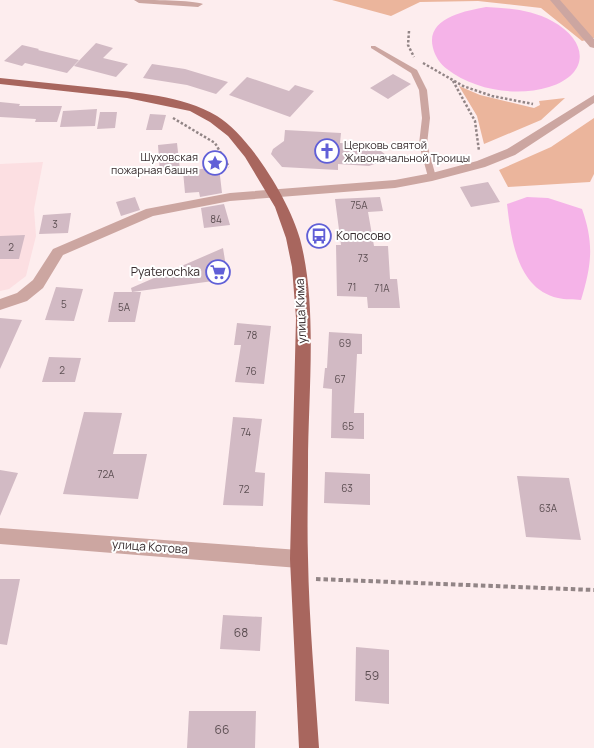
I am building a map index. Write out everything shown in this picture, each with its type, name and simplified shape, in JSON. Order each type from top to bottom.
[{"type":"main road","name":"улица Кима","points":[[0,81],[127,96],[168,102],[194,109],[214,119],[232,133],[250,155],[275,194],[293,238],[299,267],[304,318],[300,435],[300,578],[309,748]]},
{"type":"street","points":[[139,0],[198,4]]},
{"type":"street","points":[[555,0],[594,45]]},
{"type":"street","points":[[0,305],[22,297],[38,284],[58,252],[150,212],[230,197],[395,184],[432,177],[482,164],[511,152],[594,98]]},
{"type":"street","name":"улица Котова","points":[[0,536],[300,559]]},
{"type":"lane","points":[[373,48],[414,72],[423,90],[426,118],[423,144],[432,177]]},
{"type":"path","points":[[409,31],[408,45],[414,58],[452,80],[492,96],[533,104]]},
{"type":"path","points":[[452,80],[475,121],[482,164]]},
{"type":"path","points":[[173,118],[215,143],[229,167]]},
{"type":"path","points":[[300,578],[594,590]]},
{"type":"shaded area","points":[[332,0],[594,0],[594,38],[582,41],[541,8],[478,1],[420,2],[391,16]]},
{"type":"shaded area","points":[[486,7],[528,12],[552,21],[573,38],[578,47],[580,57],[578,66],[572,74],[549,87],[523,91],[496,90],[482,87],[447,69],[436,57],[433,48],[432,38],[435,29],[441,23],[458,14]]},
{"type":"shaded area","points":[[459,86],[480,95],[534,108],[540,105],[539,101],[565,98],[541,120],[484,144],[477,116]]},
{"type":"shaded area","points":[[594,118],[594,174],[590,182],[508,187],[499,170],[551,147]]},
{"type":"shaded area","points":[[43,162],[34,209],[36,236],[26,276],[9,289],[0,291],[0,164]]},
{"type":"shaded area","points":[[527,197],[548,198],[582,209],[590,243],[590,254],[581,300],[561,299],[544,293],[533,284],[525,273],[514,246],[507,204]]},
{"type":"building","points":[[96,43],[113,48],[103,58],[128,64],[116,77],[74,66]]},
{"type":"building","points":[[22,45],[79,60],[67,73],[25,63],[22,66],[4,61]]},
{"type":"building","points":[[152,64],[185,69],[228,82],[216,94],[187,85],[143,78]]},
{"type":"building","points":[[393,74],[411,84],[388,99],[370,88]]},
{"type":"building","points":[[247,77],[289,91],[295,85],[314,91],[290,117],[229,95]]},
{"type":"building","points":[[0,102],[20,104],[19,106],[62,106],[57,122],[35,122],[36,119],[0,117]]},
{"type":"building","points":[[97,109],[95,126],[60,127],[63,111]]},
{"type":"building","points":[[100,112],[117,112],[115,128],[97,129]]},
{"type":"building","points":[[150,114],[166,115],[162,130],[146,130]]},
{"type":"building","name":"Церковь святой Живоначальной Троицы","points":[[285,130],[341,133],[340,143],[372,144],[386,155],[380,162],[369,166],[338,164],[338,170],[282,167],[271,154],[273,149],[284,141]]},
{"type":"building","points":[[177,143],[180,170],[160,173],[158,145]]},
{"type":"building","points":[[219,167],[222,193],[200,197],[199,192],[185,193],[183,171]]},
{"type":"building","points":[[488,182],[500,202],[471,207],[460,187]]},
{"type":"building","points":[[135,197],[140,210],[121,216],[116,202]]},
{"type":"building","points":[[380,197],[383,211],[368,212],[374,246],[388,246],[390,279],[397,279],[400,308],[368,308],[367,297],[337,296],[336,245],[341,245],[335,199]]},
{"type":"building","points":[[224,204],[230,225],[204,228],[201,208]]},
{"type":"building","points":[[71,213],[68,233],[39,234],[43,215]]},
{"type":"building","points":[[25,235],[19,259],[0,259],[0,236]]},
{"type":"building","points":[[223,248],[228,279],[132,292],[131,288]]},
{"type":"building","points":[[56,287],[83,289],[74,321],[45,320]]},
{"type":"building","points":[[114,292],[141,292],[135,322],[108,322]]},
{"type":"building","points":[[0,318],[22,320],[0,369]]},
{"type":"building","points":[[237,323],[271,326],[264,384],[235,382],[241,345],[234,345]]},
{"type":"building","points":[[329,332],[362,334],[362,354],[357,354],[354,413],[364,413],[364,439],[331,438],[332,389],[323,388],[325,368],[327,368]]},
{"type":"building","points":[[49,357],[81,358],[75,382],[42,382]]},
{"type":"building","points":[[84,412],[122,413],[113,454],[147,454],[138,499],[63,494]]},
{"type":"building","points":[[233,417],[262,419],[255,472],[265,473],[263,506],[223,505]]},
{"type":"building","points":[[0,470],[18,473],[0,516]]},
{"type":"building","points":[[325,472],[370,474],[370,505],[324,503]]},
{"type":"building","points":[[517,476],[569,478],[581,540],[526,537]]},
{"type":"building","points":[[0,579],[20,579],[7,645],[0,644]]},
{"type":"building","points":[[223,615],[262,617],[260,651],[220,649]]},
{"type":"building","points":[[356,647],[389,650],[389,704],[355,701]]},
{"type":"building","points":[[189,711],[256,711],[255,748],[187,748]]},
{"type":"place","name":"Церковь святой Живоначальной Троицы","points":[[327,151]]},
{"type":"place","name":"Шуховская пожарная башня","points":[[215,163]]},
{"type":"place","name":"Копосово","points":[[319,236]]},
{"type":"place","name":"Pyaterochka","points":[[218,272]]}]
